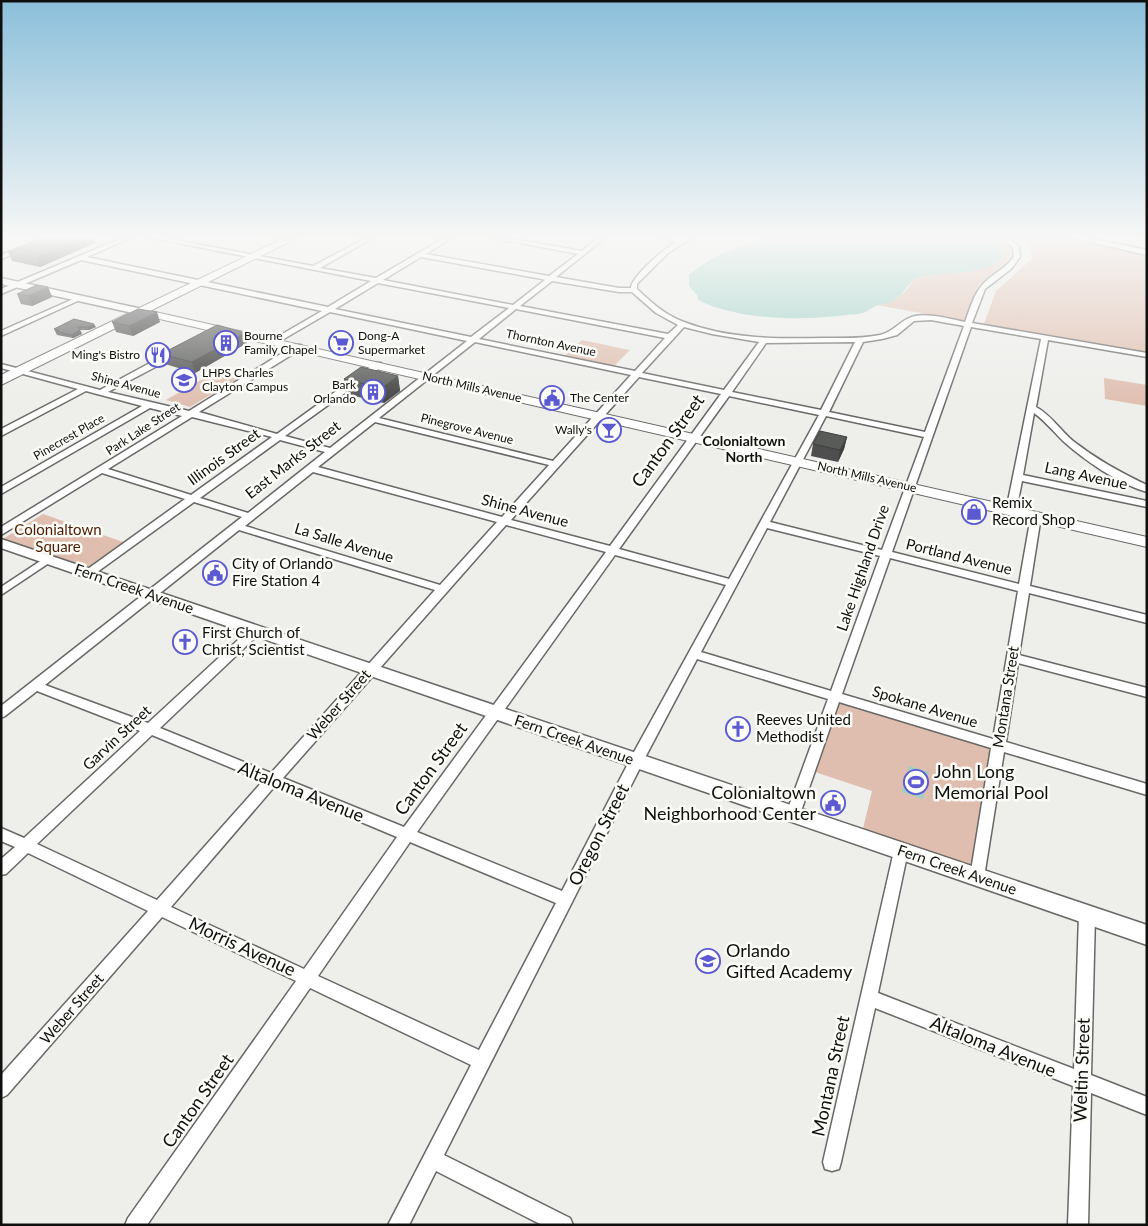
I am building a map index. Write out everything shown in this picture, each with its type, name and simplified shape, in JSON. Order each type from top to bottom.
[{"type":"highway","points":[[1,381],[176,295]]},
{"type":"main road","name":"North Mills Avenue","points":[[142,312],[1147,542]]},
{"type":"street","name":"North Mills Avenue","points":[[67,295],[142,312]]},
{"type":"street","name":"Thornton Avenue","points":[[265,295],[928,435]]},
{"type":"street","points":[[276,342],[353,295]]},
{"type":"street","points":[[452,295],[670,338]]},
{"type":"street","name":"East Marks Street","points":[[2,710],[35,686],[529,295]]},
{"type":"street","points":[[640,295],[658,312],[682,324],[718,334],[764,341],[860,340],[882,337],[894,333],[912,319],[931,318],[1147,355]]},
{"type":"street","name":"Lake Highland Drive","points":[[793,814],[979,295]]},
{"type":"street","points":[[1,334],[80,298]]},
{"type":"street","name":"Weber Street","points":[[1,1089],[274,781],[369,670],[682,324]]},
{"type":"street","points":[[204,336],[218,329]]},
{"type":"street","points":[[1011,510],[1045,338]]},
{"type":"street","name":"Oregon Street","points":[[398,1225],[636,762],[824,413],[860,340]]},
{"type":"street","name":"Canton Street","points":[[135,1225],[407,835],[764,341]]},
{"type":"street","name":"Park Lake Street","points":[[1,532],[298,347]]},
{"type":"street","points":[[101,392],[184,348]]},
{"type":"street","name":"Illinois Street","points":[[89,573],[378,365]]},
{"type":"street","name":"Shine Avenue","points":[[1,366],[331,451]]},
{"type":"street","points":[[1,433],[84,388]]},
{"type":"street","name":"Pinecrest Place","points":[[1,491],[149,405]]},
{"type":"street","points":[[1031,408],[1045,415],[1057,431],[1080,451],[1118,475],[1147,489]]},
{"type":"street","name":"Pinegrove Avenue","points":[[372,419],[556,464]]},
{"type":"street","name":"Shine Avenue","points":[[310,468],[732,583]]},
{"type":"street","points":[[102,470],[248,516]]},
{"type":"street","name":"Lang Avenue","points":[[1018,476],[1147,504]]},
{"type":"street","name":"Montana Street","points":[[977,877],[1036,516]]},
{"type":"street","name":"Portland Avenue","points":[[764,524],[1147,619]]},
{"type":"street","name":"La Salle Avenue","points":[[236,526],[442,589]]},
{"type":"street","name":"Fern Creek Avenue","points":[[1,543],[1147,936]]},
{"type":"street","points":[[1,592],[48,560]]},
{"type":"street","name":"Garvin Street","points":[[1,869],[256,630]]},
{"type":"street","name":"Spokane Avenue","points":[[694,654],[1147,790]]},
{"type":"street","points":[[1012,657],[1147,693]]},
{"type":"street","name":"Altaloma Avenue","points":[[35,686],[150,730],[566,900]]},
{"type":"street","name":"Morris Avenue","points":[[1,834],[482,1061]]},
{"type":"street","name":"Montana Street","points":[[832,1162],[900,851]]},
{"type":"street","name":"Weltin Street","points":[[1078,1225],[1087,915]]},
{"type":"street","name":"Altaloma Avenue","points":[[868,997],[1081,1082],[1147,1106]]},
{"type":"street","points":[[432,1159],[562,1225]]},
{"type":"green space","points":[[900,295],[975,295],[964,321],[877,305]]},
{"type":"green space","points":[[994,295],[1147,295],[1147,352],[984,324]]},
{"type":"green space","points":[[582,340],[630,350],[614,366],[565,356]]},
{"type":"green space","points":[[213,373],[237,379],[190,407],[166,400]]},
{"type":"green space","points":[[1104,378],[1147,385],[1147,406],[1105,399]]},
{"type":"green space","name":"Colonialtown Square","points":[[43,514],[126,543],[89,569],[3,539]]},
{"type":"green space","points":[[834,697],[998,745],[977,877],[861,837],[872,791],[809,770]]},
{"type":"shaded area","points":[[697,295],[900,295],[894,301],[878,305],[866,312],[810,318],[771,317],[732,312],[698,300]]},
{"type":"shaded area","name":"John Long Memorial Pool","points":[[909,766],[929,772],[923,799],[902,792]]},
{"type":"building","points":[[138,309],[157,312],[129,326],[112,322]]},
{"type":"building","points":[[74,319],[94,324],[88,327],[77,327],[80,330],[71,335],[54,329]]},
{"type":"building","points":[[217,325],[245,333],[192,362],[161,354]]},
{"type":"building","points":[[361,367],[398,376],[382,388],[344,379]]},
{"type":"building","points":[[820,431],[847,437],[840,450],[813,444]]},
{"type":"place","name":"Bourne Family Chapel","points":[[226,343]]},
{"type":"place","name":"Dong-A Supermarket","points":[[341,343]]},
{"type":"place","name":"Ming's Bistro","points":[[158,355]]},
{"type":"place","name":"LHPS Charles Clayton Campus","points":[[184,380]]},
{"type":"place","name":"Bark Orlando","points":[[373,392]]},
{"type":"place","name":"The Center","points":[[552,398]]},
{"type":"place","name":"Wally's","points":[[609,430]]},
{"type":"place","name":"Remix Record Shop","points":[[974,512]]},
{"type":"place","name":"City of Orlando Fire Station 4","points":[[215,573]]},
{"type":"place","name":"First Church of Christ, Scientist","points":[[185,642]]},
{"type":"place","name":"Reeves United Methodist","points":[[738,729]]},
{"type":"place","name":"John Long Memorial Pool","points":[[916,782]]},
{"type":"place","name":"Colonialtown Neighborhood Center","points":[[833,803]]},
{"type":"place","name":"Orlando Gifted Academy","points":[[708,961]]},
{"type":"district","name":"Colonialtown North","points":[[744,450]]}]
